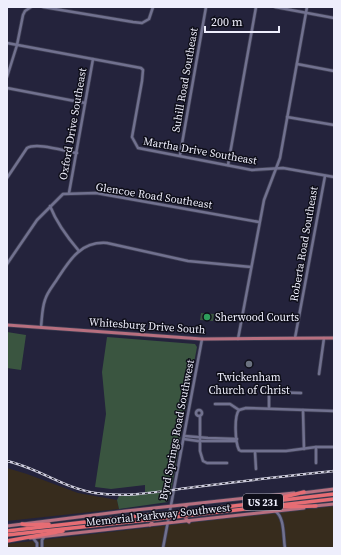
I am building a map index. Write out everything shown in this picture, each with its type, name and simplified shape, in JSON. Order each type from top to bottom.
[{"type":"highway","points":[[253,503],[304,492]]},
{"type":"highway","name":"Memorial Parkway Southwest","points":[[192,513],[253,503],[334,494]]},
{"type":"highway","name":"Memorial Parkway Southwest","points":[[7,532],[334,499]]},
{"type":"highway","points":[[252,508],[316,506]]},
{"type":"highway","points":[[22,524],[66,523],[73,526]]},
{"type":"highway","points":[[7,541],[66,530],[73,526]]},
{"type":"highway","name":"Memorial Parkway Southwest","points":[[7,535],[73,526]]},
{"type":"main road","name":"Whitesburg Drive South","points":[[7,325],[202,339],[334,338]]},
{"type":"main road","name":"Memorial Parkway Southwest","points":[[7,526],[170,506],[334,489]]},
{"type":"main road","points":[[188,522],[185,519],[184,508],[189,504]]},
{"type":"main road","name":"Memorial Parkway Southwest","points":[[7,541],[188,522],[334,504]]},
{"type":"main road","points":[[149,526],[152,524],[154,519],[154,511],[152,509]]},
{"type":"street","points":[[7,77],[17,45],[23,15],[31,7]]},
{"type":"street","points":[[43,7],[107,19],[142,23],[149,19],[153,7]]},
{"type":"street","name":"Suhill Road Southeast","points":[[180,155],[206,7]]},
{"type":"street","points":[[228,165],[256,7]]},
{"type":"street","points":[[275,7],[334,18]]},
{"type":"street","points":[[238,339],[264,200],[277,168],[307,7]]},
{"type":"street","name":"Martha Drive Southeast","points":[[7,43],[137,66],[142,70],[142,81],[132,137],[134,144],[138,148],[252,170],[277,168],[334,178]]},
{"type":"street","name":"Oxford Drive Southeast","points":[[69,193],[94,59]]},
{"type":"street","points":[[297,64],[334,71]]},
{"type":"street","points":[[7,67],[11,68]]},
{"type":"street","points":[[7,88],[86,103]]},
{"type":"street","points":[[287,117],[334,125]]},
{"type":"street","points":[[7,178],[27,148],[30,146],[43,146],[76,153]]},
{"type":"street","name":"Roberta Road Southeast","points":[[296,338],[325,176]]},
{"type":"street","points":[[7,264],[37,220],[63,194],[69,193]]},
{"type":"street","name":"Glencoe Road Southeast","points":[[69,193],[96,193],[259,222]]},
{"type":"street","points":[[50,206],[56,221],[78,251]]},
{"type":"street","points":[[41,327],[45,299],[68,263],[78,251],[97,242],[188,261],[251,268]]},
{"type":"street","points":[[319,374],[324,338]]},
{"type":"street","name":"Byrd Springs Road Southwest","points":[[163,548],[202,339]]},
{"type":"street","points":[[269,408],[269,392],[301,392]]},
{"type":"street","points":[[215,404],[230,404],[239,410]]},
{"type":"street","points":[[334,411],[246,408],[239,410],[236,416],[236,440],[238,450],[241,451],[256,452],[334,447]]},
{"type":"street","points":[[303,410],[304,449]]},
{"type":"street","points":[[200,417],[201,457],[203,461],[207,463],[227,463]]},
{"type":"street","points":[[185,436],[200,439]]},
{"type":"street","points":[[184,440],[236,440]]},
{"type":"street","points":[[316,447],[316,463]]},
{"type":"street","points":[[256,452],[256,469]]},
{"type":"street","points":[[281,518],[283,513],[287,510]]},
{"type":"street","points":[[274,511],[278,513],[281,518],[285,548]]},
{"type":"street","points":[[42,548],[42,540],[44,537]]},
{"type":"street","points":[[33,538],[36,540],[37,548]]},
{"type":"shaded area","points":[[7,468],[78,493],[117,500],[119,509],[7,521]]},
{"type":"shaded area","points":[[334,506],[334,548],[7,548],[7,544]]},
{"type":"green space","name":"Sherwood Courts","points":[[201,313],[214,314],[213,321],[200,320]]},
{"type":"green space","points":[[7,332],[26,335],[21,370],[7,368]]},
{"type":"green space","points":[[107,337],[195,344],[197,347],[168,502],[119,509],[117,500],[119,496],[145,494],[145,485],[111,489],[95,487],[106,414],[102,372]]},
{"type":"railway","points":[[7,461],[29,468],[73,487],[95,493],[120,495],[334,471]]},
{"type":"place","name":"Sherwood Courts","points":[[207,317]]},
{"type":"place","name":"Twickenham Church of Christ","points":[[249,364]]}]
